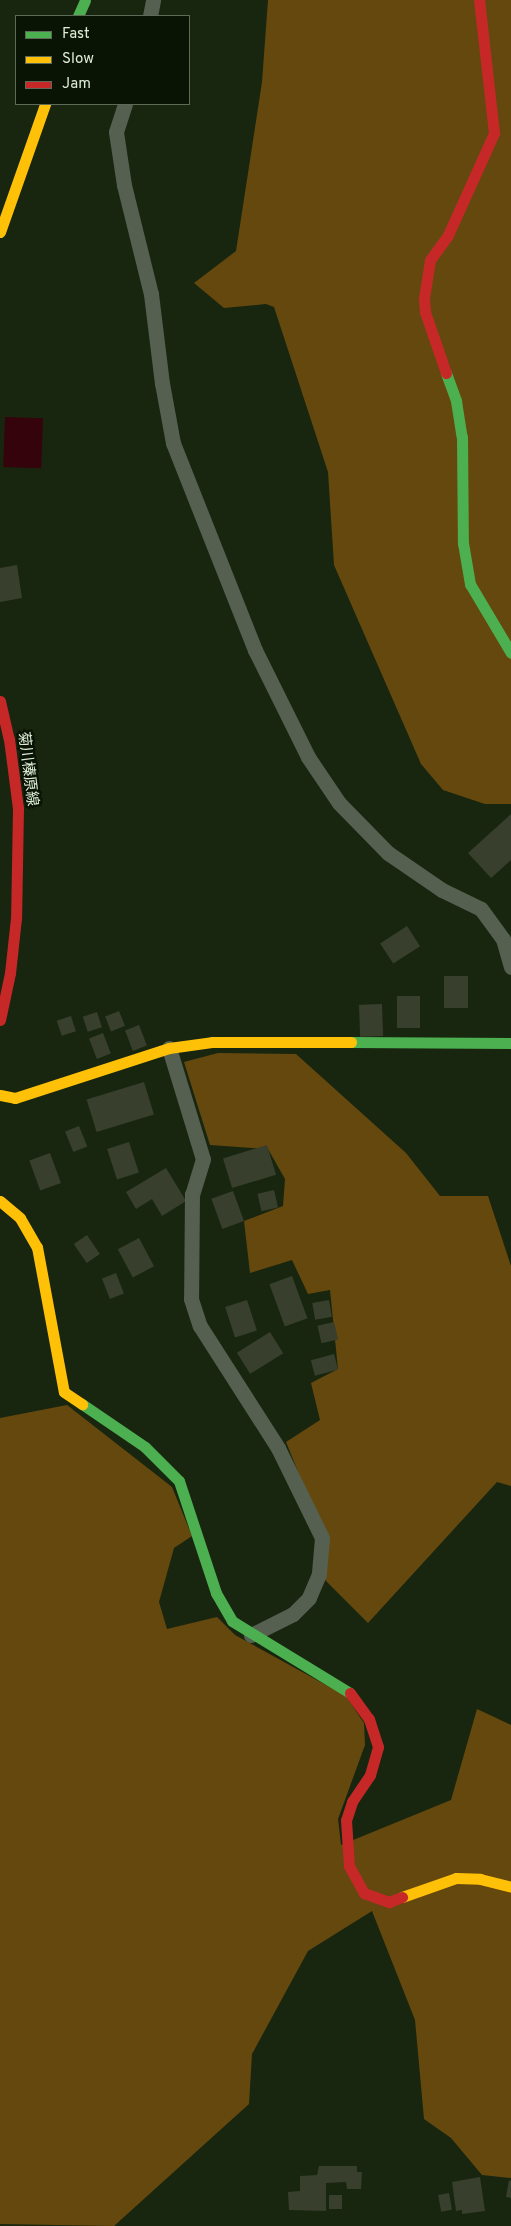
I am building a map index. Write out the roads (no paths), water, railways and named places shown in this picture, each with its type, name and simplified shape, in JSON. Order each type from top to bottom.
[{"type":"street","points":[[78,15],[85,0]]},
{"type":"street","points":[[150,15],[153,0]]},
{"type":"street","points":[[479,0],[494,133],[477,176],[448,235],[430,260],[424,298],[425,312],[456,401],[462,437],[463,544],[470,584],[511,653]]},
{"type":"street","points":[[0,232],[44,105]]},
{"type":"street","points":[[125,105],[116,132],[124,185],[151,294],[162,384],[173,443],[255,650],[308,757],[338,803],[388,853],[442,890],[481,909],[503,938],[511,967]]},
{"type":"street","name":"菊川榛原線","points":[[0,701],[9,739],[18,808],[16,918],[10,973],[0,1020]]},
{"type":"street","points":[[0,1095],[15,1098],[169,1048],[212,1042],[511,1043]]},
{"type":"street","points":[[169,1048],[203,1159],[192,1194],[191,1299],[200,1326],[278,1448],[322,1538],[320,1574],[309,1598],[293,1614],[251,1635]]},
{"type":"street","points":[[0,1201],[20,1218],[37,1247],[64,1392],[145,1447],[179,1481],[224,1611],[251,1635],[346,1688],[369,1719],[378,1747],[370,1775],[352,1802],[346,1820],[349,1866],[364,1893],[389,1902],[456,1878],[480,1879],[511,1888]]}]
